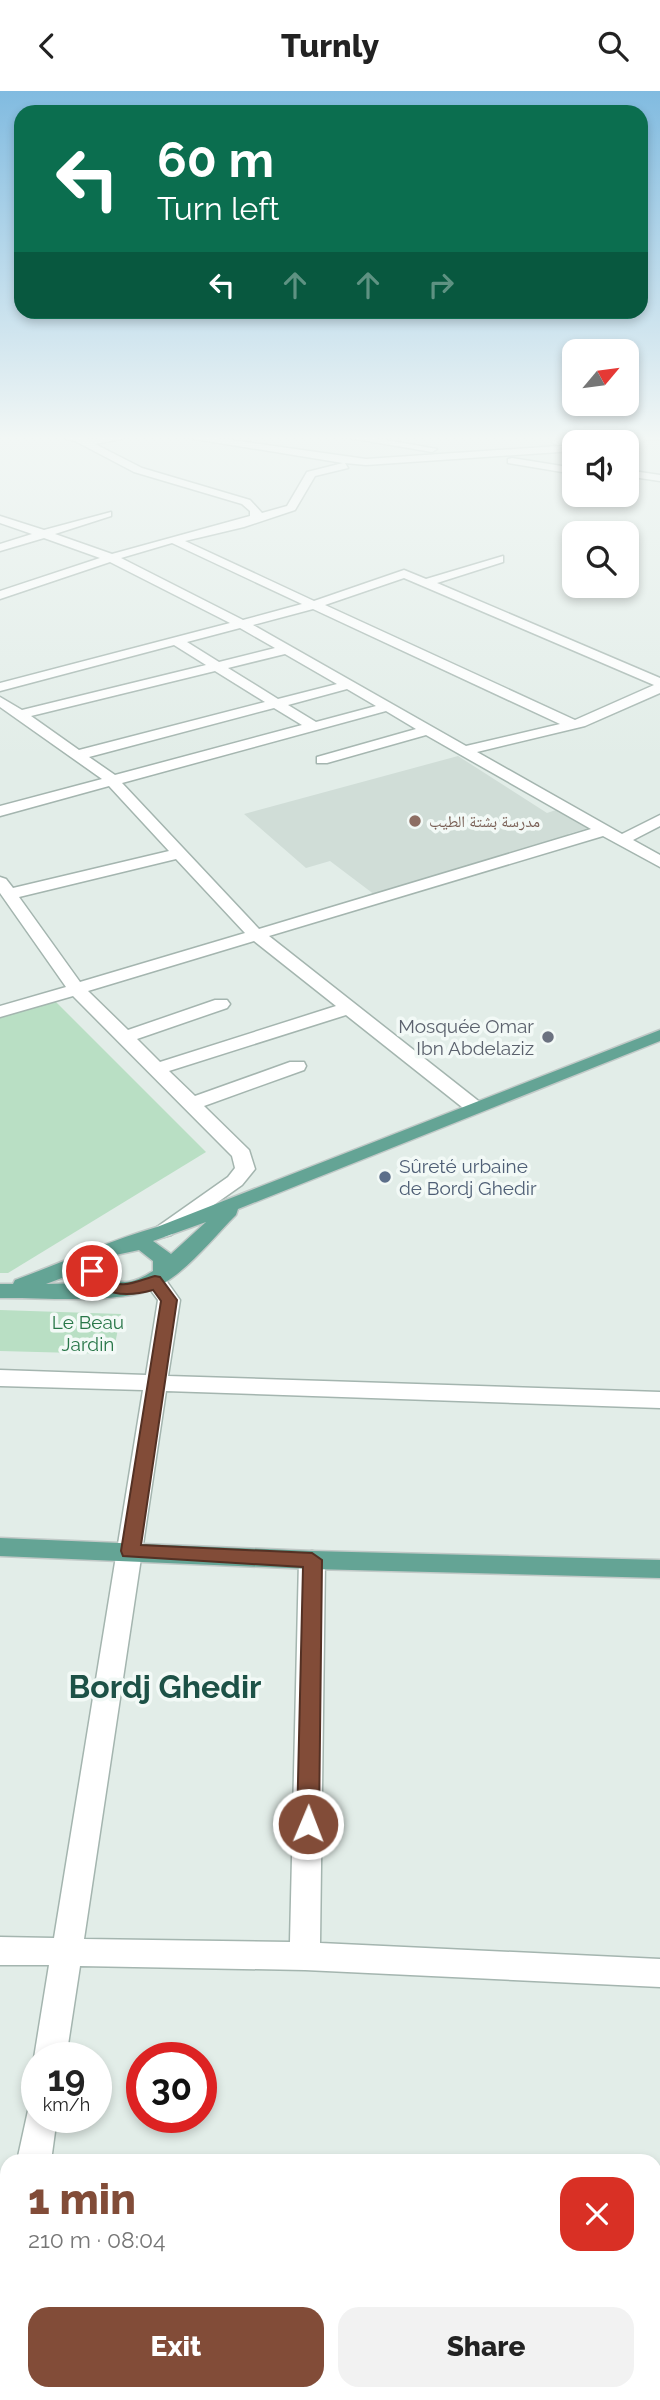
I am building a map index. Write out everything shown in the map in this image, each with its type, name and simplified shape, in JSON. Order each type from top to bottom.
[{"type":"main road","points":[[0,1291],[38,1281],[660,1035]]},
{"type":"main road","points":[[0,1291],[121,1290],[146,1286],[159,1277],[216,1221],[251,1195]]},
{"type":"main road","points":[[121,1290],[110,1288],[95,1278],[92,1271],[106,1252],[139,1244],[151,1247],[164,1259],[159,1277]]},
{"type":"main road","points":[[0,1547],[312,1560],[660,1569]]},
{"type":"street","points":[[68,543],[110,557],[244,625],[660,862]]},
{"type":"street","points":[[0,595],[159,543]]},
{"type":"street","points":[[180,543],[572,724]]},
{"type":"street","points":[[426,583],[499,559]]},
{"type":"street","points":[[0,687],[244,625],[313,605],[404,573],[660,685]]},
{"type":"street","points":[[179,643],[313,726]]},
{"type":"street","points":[[20,715],[288,649]]},
{"type":"street","points":[[78,755],[351,684]]},
{"type":"street","points":[[466,750],[572,724],[660,685]]},
{"type":"street","points":[[0,701],[111,779],[254,933],[474,1107]]},
{"type":"street","points":[[0,811],[390,706]]},
{"type":"street","points":[[322,760],[430,729]]},
{"type":"street","points":[[622,840],[660,820]]},
{"type":"street","points":[[0,1011],[76,991],[254,933],[605,830]]},
{"type":"street","points":[[164,1231],[235,1181],[245,1169],[242,1154],[76,991],[4,888],[180,853]]},
{"type":"street","points":[[124,1038],[221,1005]]},
{"type":"street","points":[[156,1069],[349,1008]]},
{"type":"street","points":[[191,1104],[297,1066]]},
{"type":"street","points":[[52,2042],[169,1300],[159,1277]]},
{"type":"street","points":[[0,1378],[660,1400]]},
{"type":"street","points":[[305,1956],[312,1560]]},
{"type":"street","points":[[0,1951],[305,1956],[660,1973]]},
{"type":"street","points":[[35,2154],[38,2133]]},
{"type":"shaded area","name":"مدرسة بشتة الطيب","points":[[458,756],[547,813],[559,809],[589,828],[568,834],[570,837],[375,895],[330,861],[306,868],[244,814]]},
{"type":"green space","points":[[54,1000],[206,1152],[8,1273],[0,1273],[0,1016]]},
{"type":"green space","name":"Le Beau Jardin","points":[[0,1310],[121,1314],[113,1354],[0,1351]]},
{"type":"place","name":"مدرسة بشتة الطيب","points":[[415,821]]},
{"type":"place","name":"Mosquée Omar Ibn Abdelaziz","points":[[548,1037]]},
{"type":"place","name":"Sûreté urbaine de Bordj Ghedir","points":[[385,1177]]},
{"type":"district","name":"Bordj Ghedir","points":[[165,1686]]},
{"type":"route","points":[[92,1271],[101,1284],[121,1290],[134,1290],[155,1281],[169,1300],[130,1551],[312,1560],[308,1824]]}]
